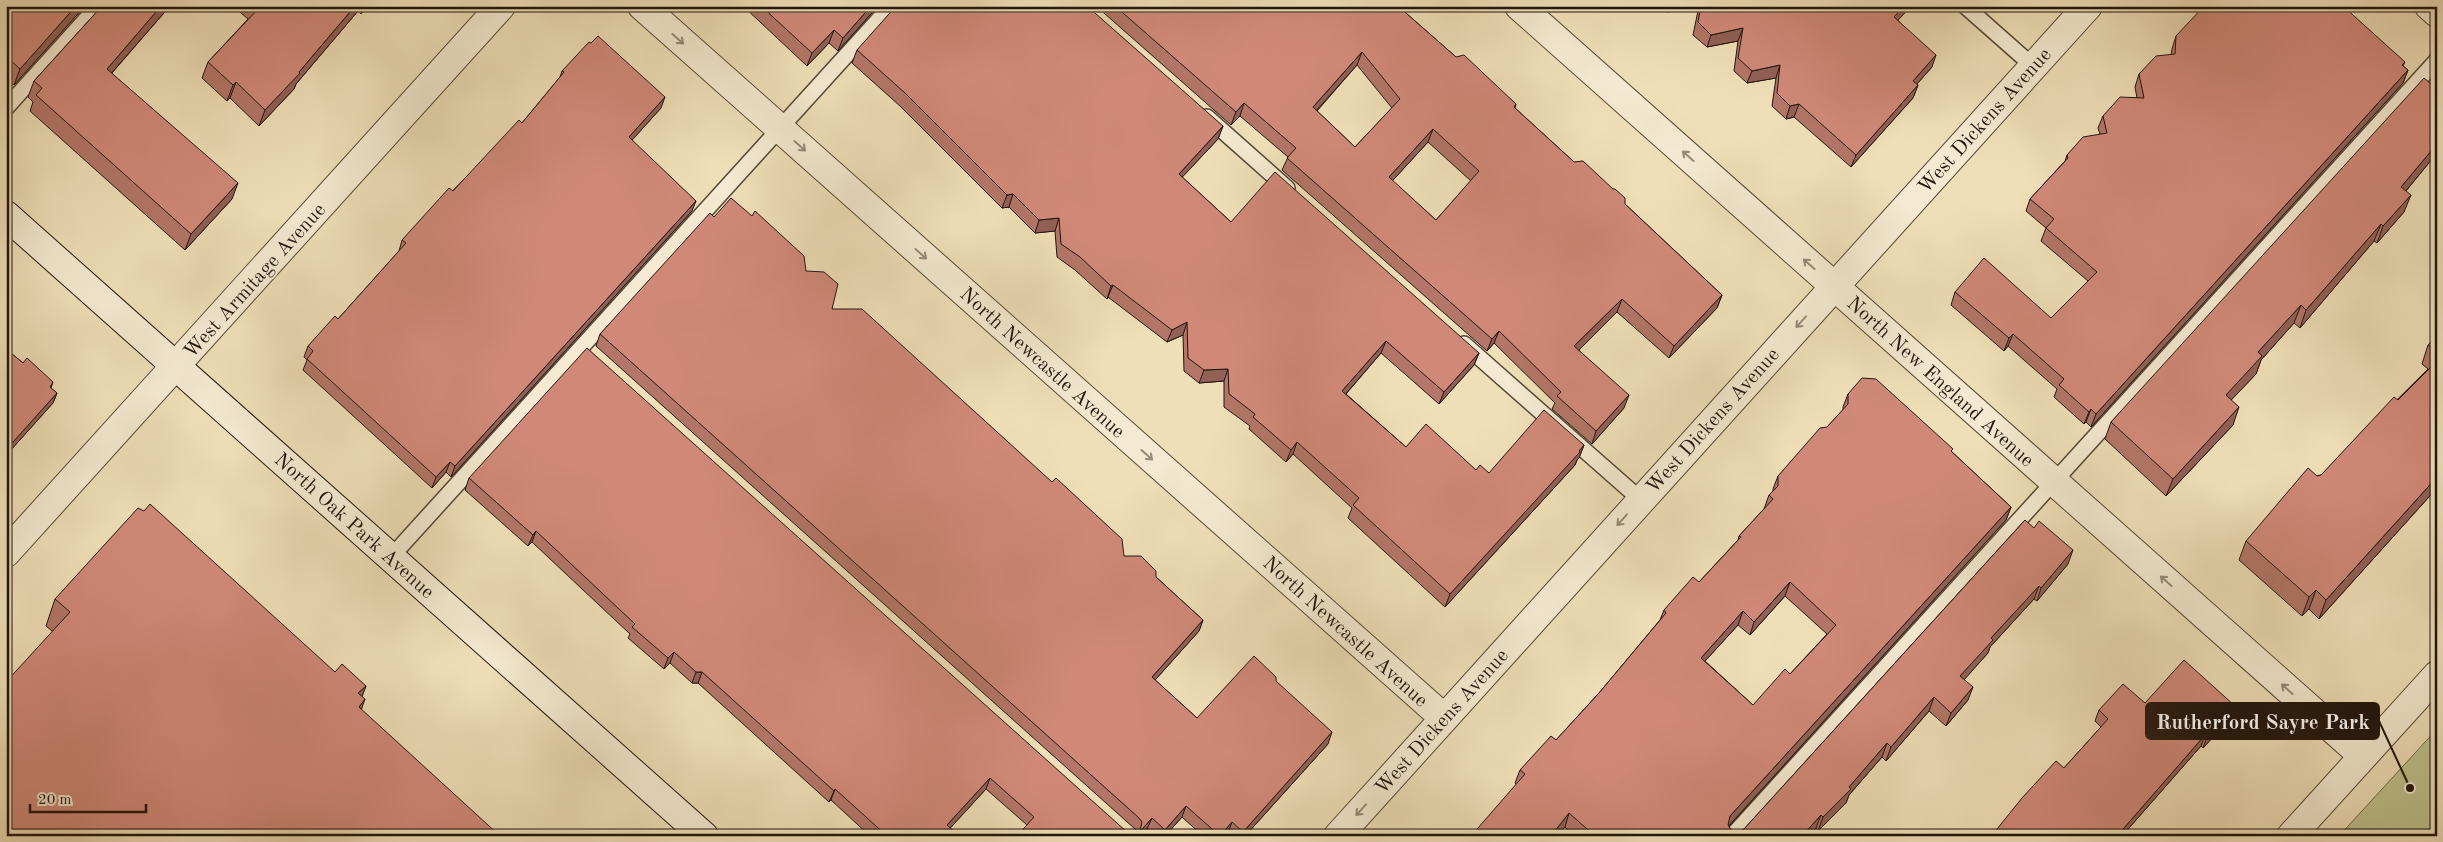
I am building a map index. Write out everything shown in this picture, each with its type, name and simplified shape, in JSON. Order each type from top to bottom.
[{"type":"street","name":"West Armitage Avenue","points":[[6,553],[501,6]]},
{"type":"street","name":"North Newcastle Avenue","points":[[642,6],[1444,718]]},
{"type":"street","name":"North New England Avenue","points":[[1519,6],[2363,756]]},
{"type":"street","name":"West Dickens Avenue","points":[[1338,836],[2088,6]]},
{"type":"street","points":[[2429,6],[2437,13]]},
{"type":"street","name":"North Oak Park Avenue","points":[[6,215],[704,836]]},
{"type":"street","points":[[2292,836],[2437,675]]},
{"type":"lane","points":[[6,108],[98,6]]},
{"type":"lane","points":[[391,557],[891,6]]},
{"type":"lane","points":[[1965,6],[2033,66]]},
{"type":"lane","points":[[1732,836],[2437,60]]},
{"type":"lane","points":[[1194,105],[1298,197]]},
{"type":"lane","points":[[1455,336],[1641,500]]},
{"type":"lane","points":[[582,346],[597,359]]},
{"type":"green space","points":[[2437,729],[2437,836],[2339,836]]},
{"type":"building","points":[[6,6],[76,6],[20,69],[6,56]]},
{"type":"building","points":[[102,6],[161,6],[107,69],[238,183],[191,234],[36,95],[42,88],[34,81]]},
{"type":"building","points":[[257,6],[355,6],[300,73],[265,110],[236,82],[233,85],[208,62],[259,8]]},
{"type":"building","points":[[761,6],[871,6],[843,38],[834,30],[812,53]]},
{"type":"building","points":[[896,6],[1087,6],[1223,126],[1179,174],[1231,222],[1275,172],[1479,353],[1444,392],[1386,341],[1342,391],[1406,447],[1426,424],[1476,470],[1480,465],[1489,473],[1544,410],[1584,445],[1580,452],[1450,594],[1353,505],[1359,498],[1297,442],[1291,450],[1253,417],[1255,414],[1229,394],[1228,369],[1204,370],[1188,358],[1187,322],[1172,330],[1113,285],[1111,286],[1080,257],[1061,244],[1059,218],[1039,220],[1013,194],[1007,195],[905,93],[857,50]]},
{"type":"building","points":[[1115,6],[1398,6],[1456,57],[1464,55],[1516,104],[1514,107],[1574,162],[1583,161],[1615,189],[1625,198],[1625,204],[1722,295],[1674,346],[1622,299],[1574,346],[1629,395],[1596,431],[1557,396],[1561,392],[1499,331],[1492,339],[1287,158],[1296,148],[1244,103],[1236,112]],"holes":[[[1362,52],[1400,99],[1355,147],[1313,107]],[[1433,129],[1479,171],[1436,220],[1389,177]]]},
{"type":"building","points":[[1701,6],[1904,6],[1894,17],[1936,55],[1913,81],[1918,85],[1856,155],[1799,104],[1790,106],[1777,93],[1780,65],[1752,71],[1738,58],[1743,28],[1711,35],[1698,22]]},
{"type":"building","points":[[2204,6],[2343,6],[2405,62],[2402,65],[2408,70],[2096,414],[2091,409],[2089,412],[2059,385],[2064,379],[2013,334],[2009,338],[1955,292],[1984,258],[2051,318],[2097,272],[2046,228],[2054,219],[2030,199],[2068,158],[2067,155],[2083,137],[2107,133],[2103,116],[2120,97],[2144,98],[2139,74],[2156,56],[2175,54],[2176,36]]},
{"type":"building","points":[[598,36],[665,97],[629,137],[696,201],[455,466],[450,462],[436,477],[307,359],[313,351],[308,346],[335,316],[338,319],[406,243],[402,240],[449,188],[453,191],[519,120],[522,123],[564,72],[562,71],[589,42],[591,43]]},
{"type":"building","points":[[2424,78],[2437,89],[2437,144],[2401,187],[2411,195],[2383,226],[2381,224],[2306,310],[2301,305],[2258,352],[2262,356],[2226,395],[2239,407],[2173,479],[2111,422]]},
{"type":"building","points":[[731,198],[752,216],[755,211],[804,256],[806,271],[824,272],[838,284],[832,309],[862,309],[1052,482],[1056,478],[1122,539],[1124,556],[1141,556],[1156,571],[1156,577],[1203,620],[1152,677],[1197,718],[1254,656],[1276,677],[1276,681],[1332,732],[1243,832],[1232,822],[1220,836],[1186,806],[1165,830],[1152,818],[1136,836],[1017,836],[1034,817],[990,778],[947,825],[959,836],[887,836],[702,672],[696,672],[674,652],[668,658],[632,627],[635,624],[536,531],[533,535],[469,478],[587,348],[1127,832],[1136,834],[1140,831],[1142,822],[1139,818],[600,334],[710,213],[714,217]]},
{"type":"building","points":[[2437,336],[2437,352],[2428,345]]},
{"type":"building","points":[[6,349],[23,363],[27,358],[53,382],[50,387],[57,393],[13,442],[6,437]]},
{"type":"building","points":[[2437,361],[2437,477],[2326,600],[2316,590],[2309,597],[2246,541],[2308,468],[2317,476],[2321,475],[2394,397],[2398,400]]},
{"type":"building","points":[[1862,378],[1876,379],[1953,449],[1951,451],[2011,507],[1730,816],[1728,825],[1731,830],[1739,832],[1744,829],[2025,520],[2034,528],[2039,521],[2073,550],[2041,588],[2039,586],[1991,638],[1993,640],[1960,676],[1973,687],[1951,713],[1934,697],[1891,747],[1887,743],[1849,787],[1851,789],[1823,817],[1821,815],[1802,836],[1595,836],[1569,813],[1551,836],[1471,836],[1525,774],[1520,770],[1551,736],[1556,740],[1599,693],[1666,613],[1664,610],[1693,577],[1699,582],[1741,537],[1739,536],[1773,499],[1769,495],[1778,486],[1778,476],[1820,428],[1827,427],[1848,404],[1848,394]],"holes":[[[1790,582],[1836,625],[1790,674],[1785,669],[1753,705],[1701,658],[1743,611],[1754,622]]]},
{"type":"building","points":[[150,504],[335,672],[342,664],[366,686],[358,693],[365,699],[359,707],[500,836],[6,836],[6,682],[70,612],[55,599],[138,508],[144,511]]},
{"type":"building","points":[[2184,660],[2235,706],[2207,737],[2205,735],[2117,836],[1995,836],[1993,834],[2022,798],[2056,761],[2064,768],[2108,719],[2099,710],[2123,684],[2145,703]]},
{"type":"place","name":"Rutherford Sayre Park","points":[[2410,788]]}]
